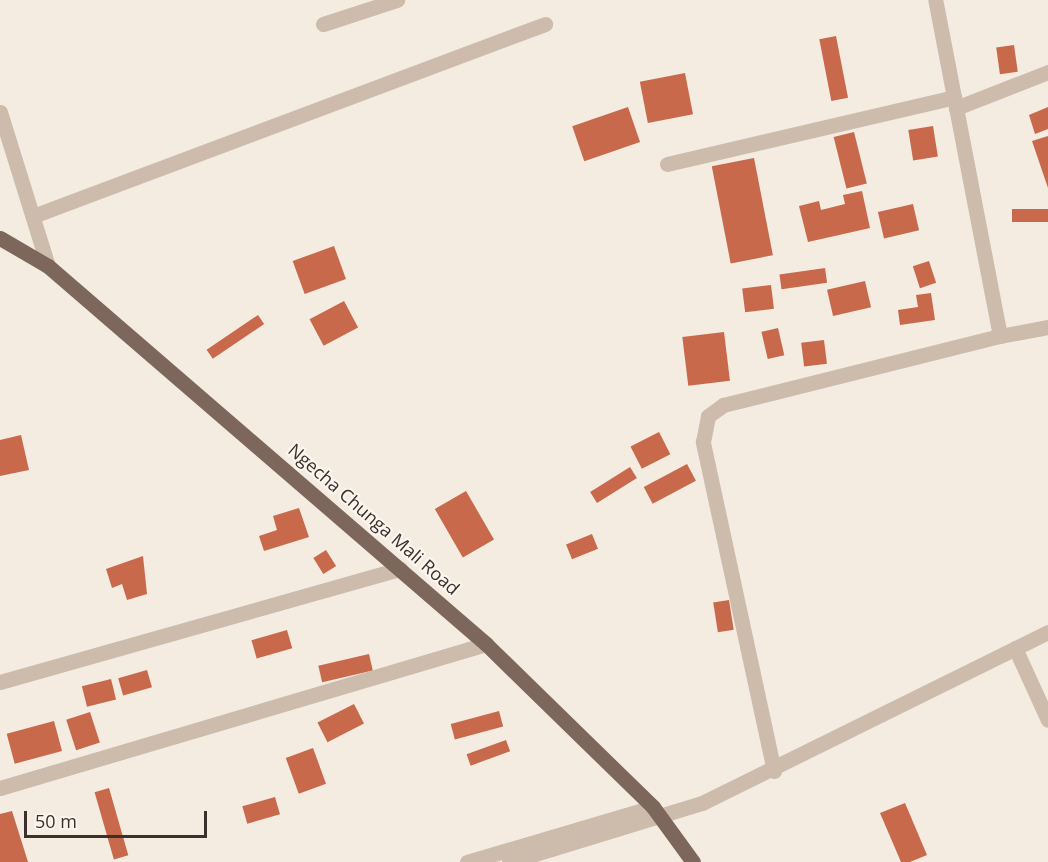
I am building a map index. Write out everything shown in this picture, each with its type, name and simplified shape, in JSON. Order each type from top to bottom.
[{"type":"main road","name":"Ngecha Chunga Mali Road","points":[[0,238],[48,266],[486,644],[657,811],[693,862]]},
{"type":"street","points":[[323,24],[398,0]]},
{"type":"street","points":[[935,0],[1000,336]]},
{"type":"street","points":[[33,216],[545,24]]},
{"type":"street","points":[[667,164],[955,102],[1048,72]]},
{"type":"street","points":[[0,112],[48,266]]},
{"type":"street","points":[[774,771],[703,442],[708,416],[723,405],[1000,336],[1048,327]]},
{"type":"street","points":[[0,682],[400,569]]},
{"type":"street","points":[[509,862],[774,771],[1048,632]]},
{"type":"street","points":[[0,788],[486,644]]},
{"type":"street","points":[[1015,648],[1048,720]]},
{"type":"street","points":[[467,862],[657,811]]},
{"type":"building","points":[[836,36],[848,98],[831,101],[819,39]]},
{"type":"building","points":[[1014,45],[1018,72],[1000,74],[996,48]]},
{"type":"building","points":[[685,73],[693,114],[648,123],[640,82]]},
{"type":"building","points":[[628,107],[640,142],[584,161],[572,126]]},
{"type":"building","points":[[1048,107],[1048,129],[1035,134],[1029,115]]},
{"type":"building","points":[[933,126],[938,157],[913,161],[908,130]]},
{"type":"building","points":[[854,132],[867,183],[846,189],[834,137]]},
{"type":"building","points":[[1048,136],[1048,188],[1032,141]]},
{"type":"building","points":[[754,158],[773,255],[731,263],[712,166]]},
{"type":"building","points":[[862,191],[870,228],[808,242],[799,206],[819,201],[821,210],[845,204],[843,195]]},
{"type":"building","points":[[913,204],[919,230],[884,238],[878,212]]},
{"type":"building","points":[[1012,209],[1048,209],[1048,222],[1012,222]]},
{"type":"building","points":[[334,246],[346,279],[305,294],[293,261]]},
{"type":"building","points":[[929,261],[936,283],[920,288],[913,266]]},
{"type":"building","points":[[825,268],[827,283],[782,289],[779,274]]},
{"type":"building","points":[[865,281],[871,307],[833,316],[827,290]]},
{"type":"building","points":[[771,285],[774,309],[745,312],[742,289]]},
{"type":"building","points":[[931,293],[935,320],[900,325],[898,310],[918,307],[916,295]]},
{"type":"building","points":[[344,301],[358,327],[324,346],[310,319]]},
{"type":"building","points":[[258,315],[264,324],[213,359],[207,350]]},
{"type":"building","points":[[778,328],[784,355],[768,359],[761,332]]},
{"type":"building","points":[[724,332],[730,381],[688,386],[682,337]]},
{"type":"building","points":[[824,340],[827,364],[804,367],[801,343]]},
{"type":"building","points":[[659,432],[670,454],[642,469],[630,447]]},
{"type":"building","points":[[21,435],[29,470],[0,476],[0,440]]},
{"type":"building","points":[[687,464],[696,481],[653,504],[644,487]]},
{"type":"building","points":[[630,467],[637,478],[597,503],[590,492]]},
{"type":"building","points":[[466,491],[494,539],[463,557],[435,509]]},
{"type":"building","points":[[299,508],[309,537],[264,551],[259,536],[277,530],[273,516]]},
{"type":"building","points":[[592,534],[598,549],[572,559],[566,544]]},
{"type":"building","points":[[326,550],[336,566],[323,574],[313,558]]},
{"type":"building","points":[[143,556],[147,594],[127,600],[122,584],[112,588],[106,569]]},
{"type":"building","points":[[729,600],[734,630],[718,632],[713,603]]},
{"type":"building","points":[[287,630],[292,648],[257,658],[251,640]]},
{"type":"building","points":[[369,654],[373,671],[322,682],[318,666]]},
{"type":"building","points":[[147,670],[152,687],[123,696],[118,678]]},
{"type":"building","points":[[111,679],[116,699],[87,707],[82,686]]},
{"type":"building","points":[[354,704],[364,724],[327,742],[317,723]]},
{"type":"building","points":[[499,711],[503,726],[455,739],[451,724]]},
{"type":"building","points":[[90,712],[100,742],[76,750],[66,720]]},
{"type":"building","points":[[54,721],[62,751],[15,764],[7,734]]},
{"type":"building","points":[[506,740],[510,751],[471,766],[467,754]]},
{"type":"building","points":[[313,748],[326,784],[299,794],[286,758]]},
{"type":"building","points":[[109,788],[128,855],[114,859],[95,792]]},
{"type":"building","points":[[275,797],[280,814],[247,824],[242,806]]},
{"type":"building","points":[[905,803],[927,855],[910,862],[901,862],[880,813]]},
{"type":"building","points":[[12,811],[28,862],[0,862],[0,814]]}]
